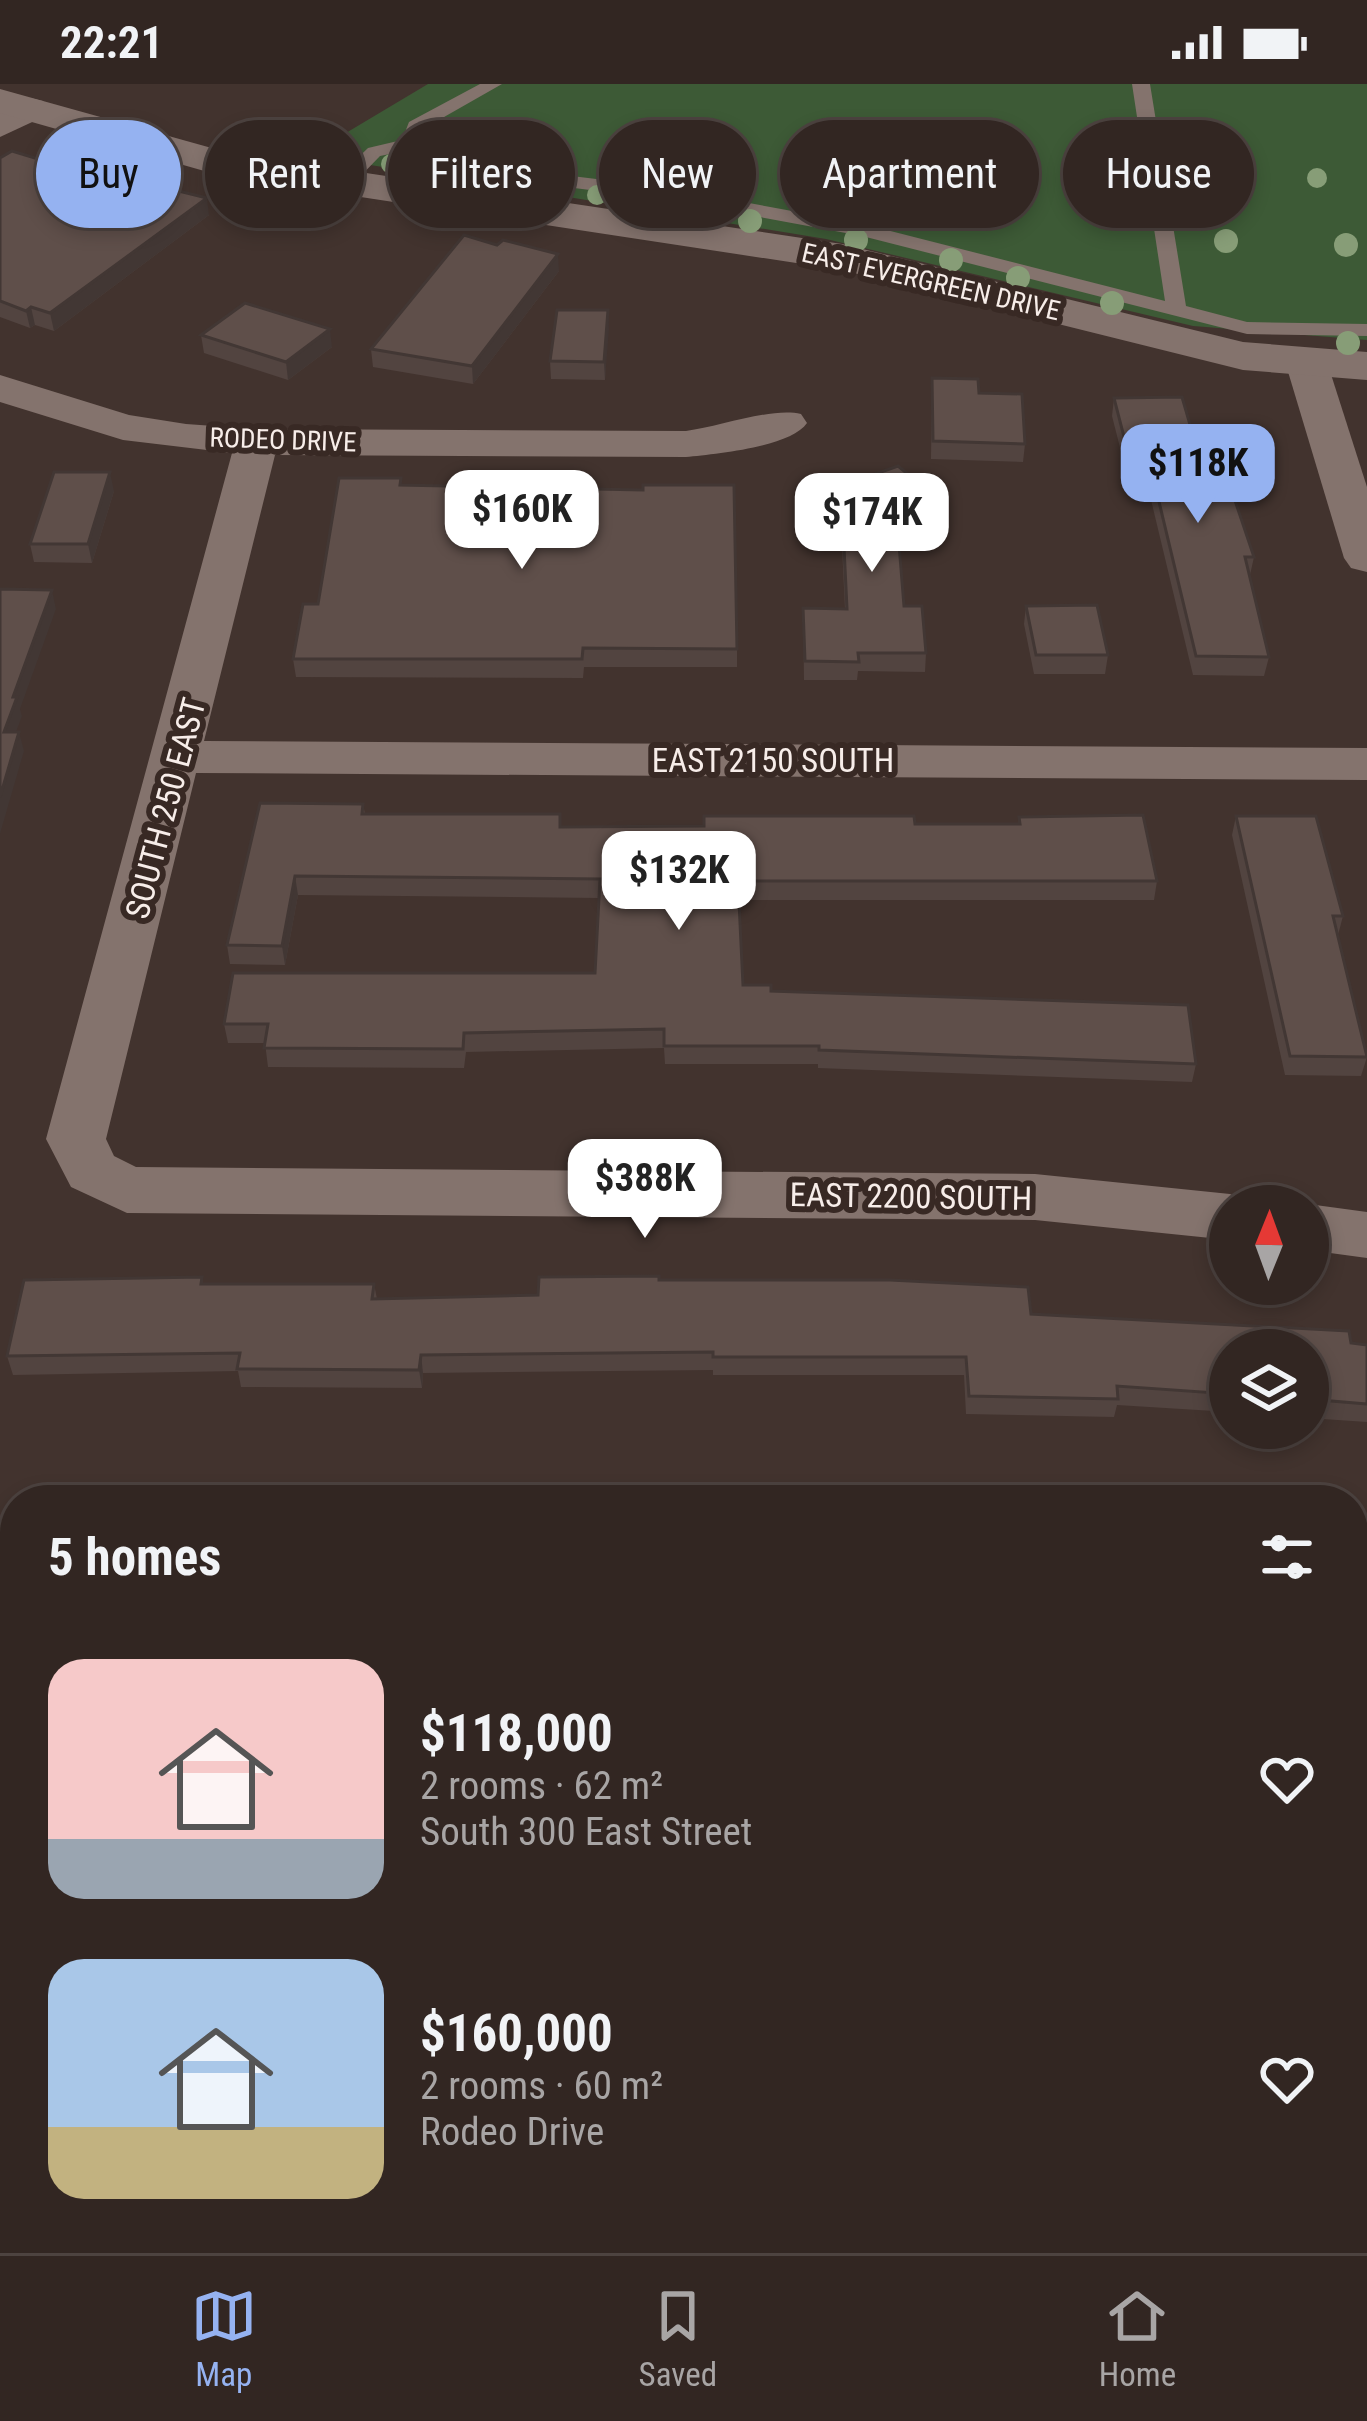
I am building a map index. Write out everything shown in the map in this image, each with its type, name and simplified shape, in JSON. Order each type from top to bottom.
[{"type":"street","name":"EAST EVERGREEN DRIVE","points":[[10,112],[205,160]]},
{"type":"street","name":"EAST EVERGREEN DRIVE","points":[[364,186],[842,257],[1244,356],[1367,366]]},
{"type":"street","points":[[1307,364],[1367,558]]},
{"type":"street","name":"RODEO DRIVE","points":[[0,388],[123,428],[257,442],[686,444],[731,439],[786,423]]},
{"type":"street","name":"SOUTH 250 EAST","points":[[92,1171],[76,1139],[179,757],[257,442]]},
{"type":"street","name":"EAST 2150 SOUTH","points":[[179,757],[1367,764]]},
{"type":"street","name":"EAST 2200 SOUTH","points":[[92,1171],[127,1190],[1035,1197],[1209,1215]]},
{"type":"street","points":[[1329,1230],[1367,1235]]},
{"type":"lane","points":[[426,120],[493,84]]},
{"type":"lane","points":[[1141,84],[1176,309]]},
{"type":"lane","points":[[575,182],[841,226],[1247,328],[1367,331]]},
{"type":"green space","points":[[428,84],[1367,84],[1367,340],[1193,326],[826,239],[756,228],[756,120],[599,120],[599,202],[575,198],[575,120],[388,120],[388,168],[364,164],[364,122]]},
{"type":"building","points":[[12,151],[36,158],[36,228],[166,228],[50,313],[31,307],[26,311],[0,301],[0,158]]},
{"type":"building","points":[[181,192],[205,199],[181,217]]},
{"type":"building","points":[[464,235],[558,254],[472,366],[371,349]]},
{"type":"building","points":[[245,303],[330,329],[286,362],[201,335]]},
{"type":"building","points":[[557,310],[608,310],[604,362],[550,361]]},
{"type":"building","points":[[932,378],[978,379],[979,393],[1022,394],[1025,444],[933,441]]},
{"type":"building","points":[[1182,397],[1193,435],[1213,435],[1254,557],[1245,557],[1269,657],[1196,656],[1149,460],[1130,460],[1114,398]]},
{"type":"building","points":[[898,466],[943,503],[897,519],[904,606],[922,606],[926,653],[858,653],[859,662],[805,661],[803,608],[847,609],[841,486]]},
{"type":"building","points":[[54,472],[110,472],[88,544],[30,544]]},
{"type":"building","points":[[339,478],[401,478],[400,485],[643,490],[643,485],[734,485],[737,649],[583,648],[582,659],[293,659],[303,604],[318,604]]},
{"type":"building","points":[[0,589],[52,590],[4,732],[19,732],[0,797]]},
{"type":"building","points":[[1097,605],[1108,655],[1036,655],[1026,606]]},
{"type":"building","points":[[260,803],[363,804],[362,814],[560,814],[560,827],[704,826],[704,816],[914,816],[915,824],[1020,824],[1019,817],[1143,815],[1157,881],[738,881],[743,985],[771,985],[771,991],[1188,1005],[1196,1064],[819,1050],[819,1046],[664,1046],[664,1029],[464,1033],[463,1049],[264,1048],[268,1024],[224,1024],[233,973],[595,973],[600,879],[295,876],[282,946],[227,945]]},
{"type":"building","points":[[1236,816],[1316,816],[1343,916],[1333,916],[1367,1057],[1290,1056]]},
{"type":"building","points":[[202,1277],[201,1284],[374,1284],[372,1299],[538,1295],[539,1277],[890,1280],[1028,1287],[1031,1314],[1312,1329],[1209,1329],[1209,1393],[1117,1386],[1118,1399],[969,1396],[966,1357],[713,1357],[713,1352],[421,1355],[419,1370],[237,1369],[240,1353],[7,1356],[24,1280]]},
{"type":"building","points":[[1329,1330],[1349,1331],[1351,1343],[1367,1345],[1367,1404],[1329,1401]]}]
